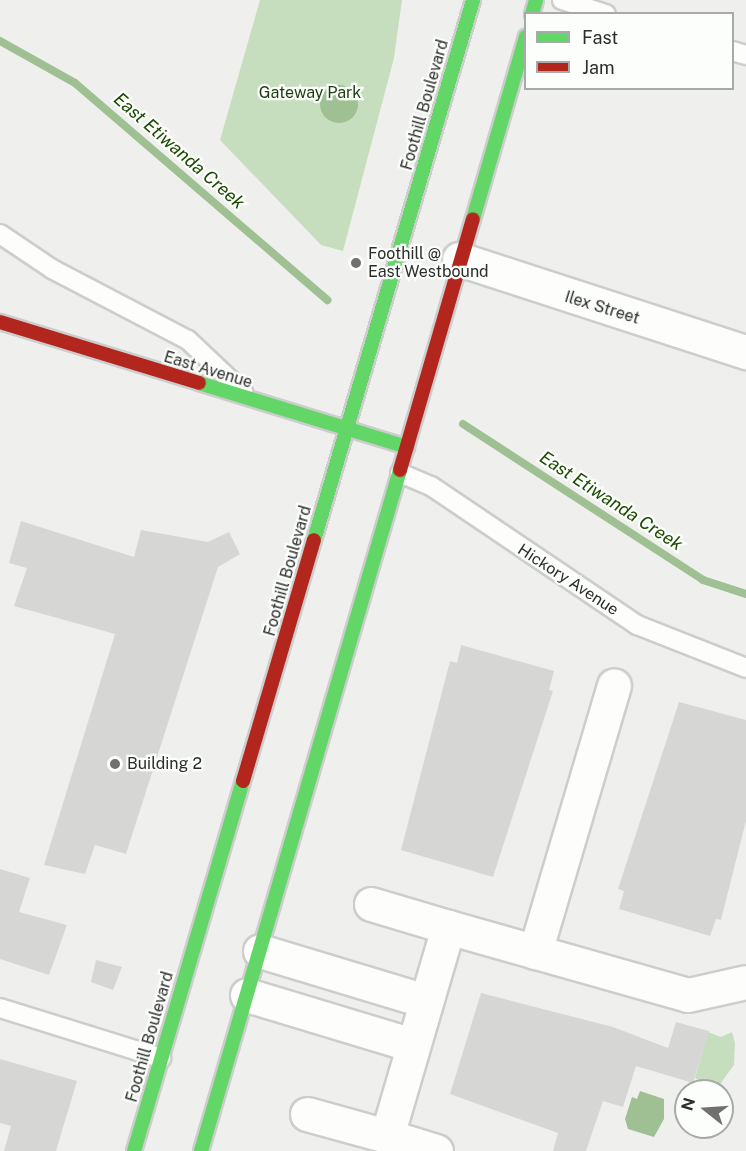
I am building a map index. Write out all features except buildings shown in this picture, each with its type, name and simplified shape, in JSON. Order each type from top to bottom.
[{"type":"main road","name":"Foothill Boulevard","points":[[134,1151],[473,0]]},
{"type":"main road","points":[[201,1151],[524,40]]},
{"type":"main road","name":"East Avenue","points":[[0,322],[407,447]]},
{"type":"street","name":"Ilex Street","points":[[459,259],[746,352]]},
{"type":"street","points":[[535,952],[614,685]]},
{"type":"street","points":[[371,904],[688,995],[746,982]]},
{"type":"street","points":[[387,1136],[448,927]]},
{"type":"street","points":[[260,951],[426,1001]]},
{"type":"street","points":[[247,995],[319,1016],[411,1054]]},
{"type":"street","points":[[307,1114],[436,1151]]},
{"type":"lane","points":[[562,0],[600,12]]},
{"type":"lane","points":[[0,234],[52,269],[188,340],[250,400]]},
{"type":"lane","name":"Hickory Avenue","points":[[400,473],[431,486],[636,625],[746,668]]},
{"type":"lane","points":[[0,1008],[161,1058]]},
{"type":"green space","name":"Gateway Park","points":[[260,0],[402,0],[394,58],[343,251],[321,245],[220,140]]},
{"type":"green space","points":[[708,1032],[721,1037],[732,1032],[735,1043],[734,1065],[724,1079],[695,1078]]},
{"type":"shaded area","points":[[339,85],[352,91],[358,104],[352,117],[339,123],[326,117],[320,104],[326,91]]},
{"type":"shaded area","points":[[640,1091],[664,1099],[664,1119],[654,1137],[628,1129],[625,1119],[632,1097],[637,1099]]},
{"type":"waterway","name":"East Etiwanda Creek","points":[[0,41],[75,83],[327,300]]},
{"type":"waterway","name":"East Etiwanda Creek","points":[[463,424],[703,580],[746,594]]},
{"type":"traffic: fast","points":[[314,540],[473,0]]},
{"type":"traffic: fast","points":[[533,12],[536,0]]},
{"type":"traffic: fast","points":[[473,219],[524,44]]},
{"type":"traffic: fast","points":[[199,383],[407,447]]},
{"type":"traffic: fast","points":[[201,1151],[400,470]]},
{"type":"traffic: fast","points":[[134,1151],[243,781]]},
{"type":"traffic: jam","points":[[400,470],[473,219]]},
{"type":"traffic: jam","points":[[0,322],[199,383]]},
{"type":"traffic: jam","points":[[243,781],[314,540]]},
{"type":"place","name":"Foothill @ East Westbound","points":[[356,263]]},
{"type":"place","name":"Building 2","points":[[115,764]]}]
